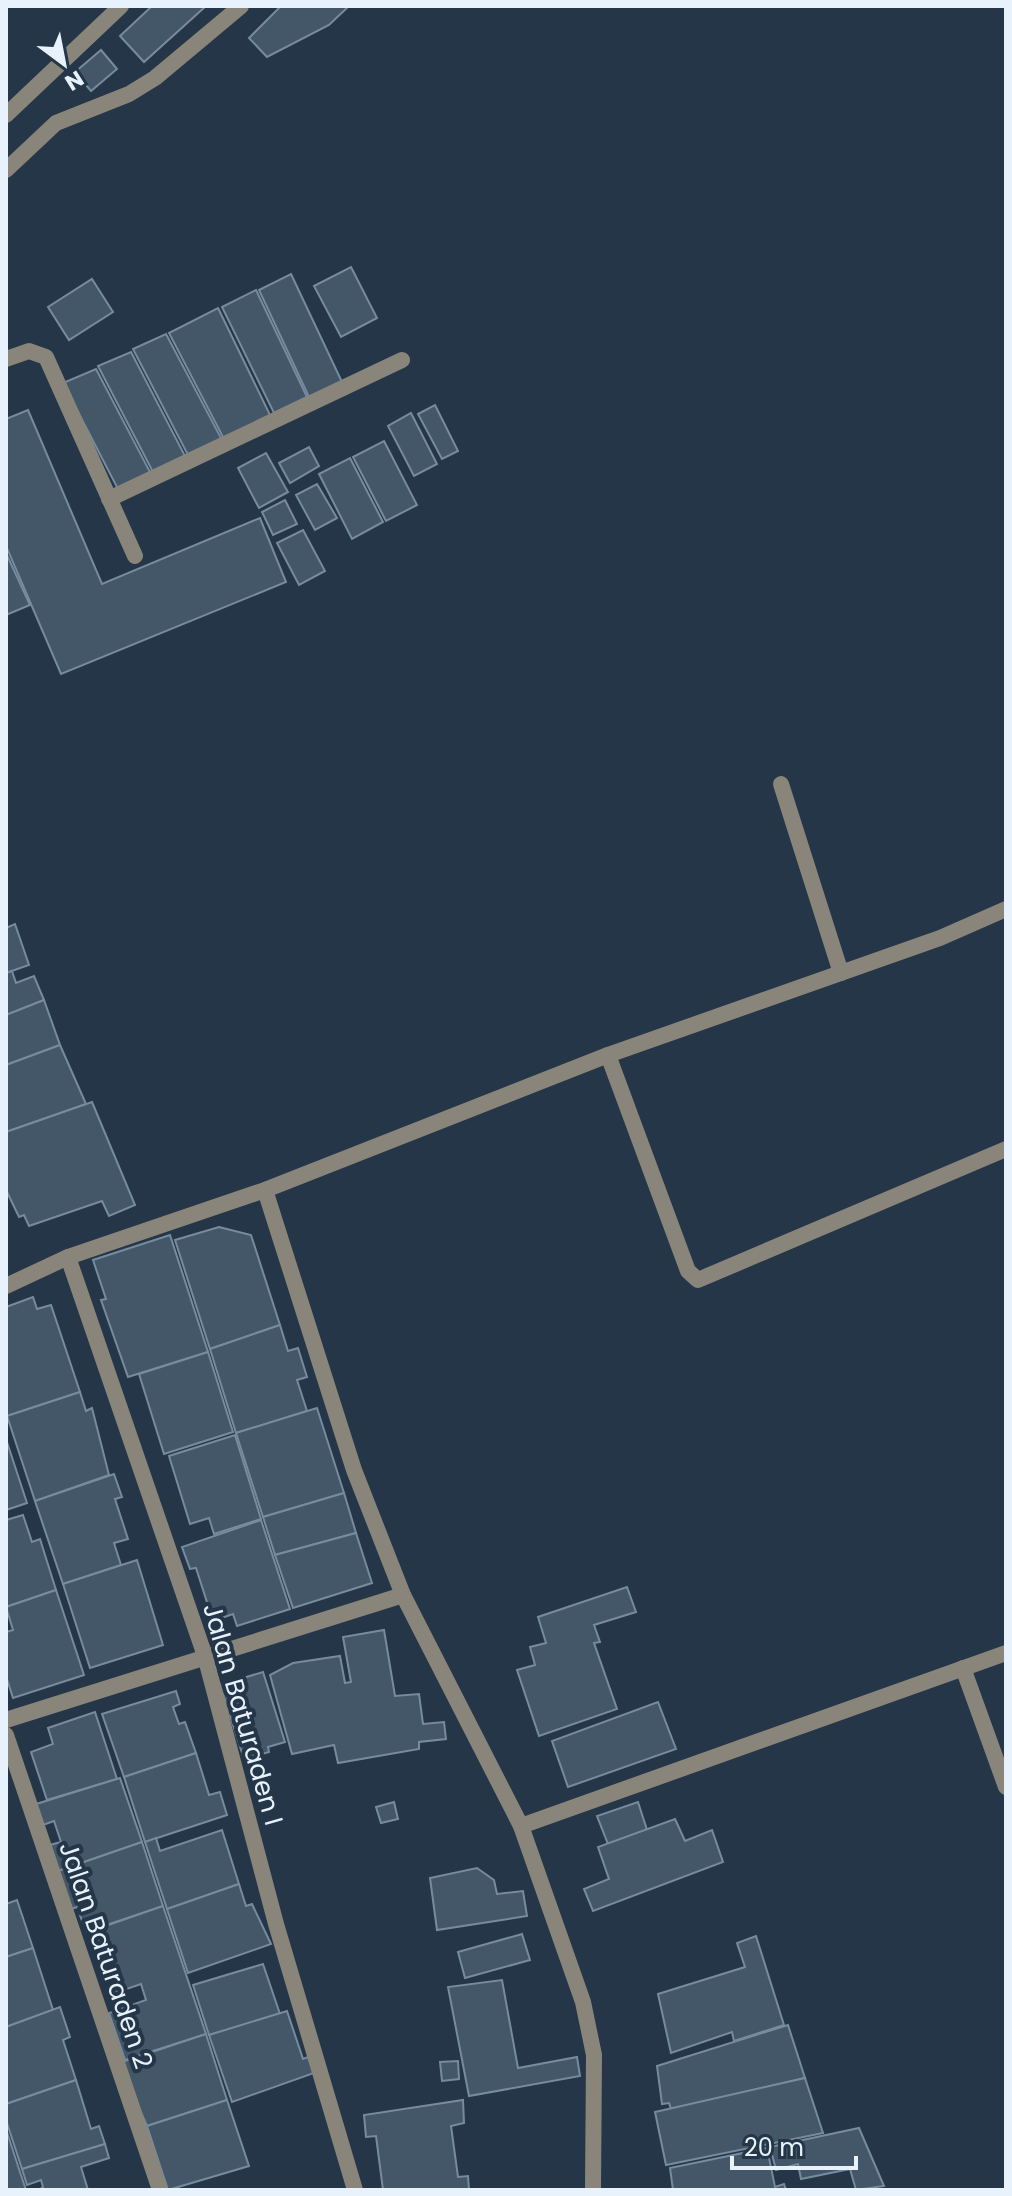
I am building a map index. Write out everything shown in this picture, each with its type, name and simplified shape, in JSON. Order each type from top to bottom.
[{"type":"street","points":[[6,115],[121,6]]},
{"type":"street","points":[[6,170],[56,123],[129,94],[155,78],[241,6]]},
{"type":"street","points":[[6,359],[29,351],[46,357],[135,556]]},
{"type":"street","points":[[109,499],[402,360]]},
{"type":"street","points":[[781,784],[841,973]]},
{"type":"street","points":[[7,1282],[68,1257],[265,1190],[608,1055],[940,938],[1006,909]]},
{"type":"street","points":[[608,1055],[688,1271],[698,1280],[1006,1149]]},
{"type":"street","points":[[265,1190],[354,1470],[403,1595],[521,1826],[583,2002],[594,2055],[593,2190]]},
{"type":"street","name":"Jalan Baturaden I","points":[[68,1257],[205,1656],[276,1924],[355,2190]]},
{"type":"street","points":[[6,1720],[403,1595]]},
{"type":"street","points":[[521,1826],[1006,1653]]},
{"type":"street","points":[[963,1668],[1006,1787]]},
{"type":"street","name":"Jalan Baturaden 2","points":[[6,1735],[160,2190]]},
{"type":"building","points":[[152,6],[206,6],[144,62],[120,36]]},
{"type":"building","points":[[281,6],[349,6],[329,25],[267,57],[249,38]]},
{"type":"building","points":[[101,50],[117,69],[91,91],[75,72]]},
{"type":"building","points":[[351,267],[377,318],[341,337],[314,286]]},
{"type":"building","points":[[291,274],[342,382],[309,397],[259,290]]},
{"type":"building","points":[[92,279],[113,312],[69,340],[48,307]]},
{"type":"building","points":[[256,290],[307,397],[274,413],[222,307]]},
{"type":"building","points":[[218,308],[271,417],[224,439],[169,333]]},
{"type":"building","points":[[166,334],[222,440],[189,457],[133,349]]},
{"type":"building","points":[[131,352],[186,458],[154,474],[98,366]]},
{"type":"building","points":[[96,369],[151,474],[119,491],[63,383]]},
{"type":"building","points":[[435,405],[458,451],[442,459],[418,414]]},
{"type":"building","points":[[28,410],[102,584],[260,518],[286,582],[61,674],[6,546],[6,419]]},
{"type":"building","points":[[411,413],[437,464],[414,476],[388,426]]},
{"type":"building","points":[[384,441],[417,505],[386,521],[353,457]]},
{"type":"building","points":[[309,447],[319,466],[290,483],[279,463]]},
{"type":"building","points":[[266,453],[288,492],[259,508],[238,468]]},
{"type":"building","points":[[350,458],[383,522],[352,539],[319,474]]},
{"type":"building","points":[[317,484],[337,518],[315,530],[296,495]]},
{"type":"building","points":[[285,500],[297,524],[273,535],[262,512]]},
{"type":"building","points":[[303,530],[325,571],[299,585],[277,543]]},
{"type":"building","points":[[6,553],[30,605],[6,615]]},
{"type":"building","points":[[15,924],[29,965],[6,973],[6,928]]},
{"type":"building","points":[[12,971],[16,983],[34,976],[44,1000],[6,1015],[6,973]]},
{"type":"building","points":[[44,1000],[60,1045],[6,1065],[6,1015]]},
{"type":"building","points":[[60,1045],[86,1104],[6,1132],[6,1065]]},
{"type":"building","points":[[92,1102],[135,1205],[109,1216],[102,1201],[29,1226],[24,1215],[19,1217],[6,1190],[6,1132]]},
{"type":"building","points":[[219,1227],[251,1235],[280,1325],[210,1349],[175,1240]]},
{"type":"building","points":[[170,1235],[208,1352],[128,1377],[101,1300],[106,1299],[93,1260]]},
{"type":"building","points":[[33,1297],[37,1309],[51,1305],[80,1392],[7,1416],[6,1307]]},
{"type":"building","points":[[280,1325],[288,1351],[298,1348],[307,1377],[297,1380],[307,1411],[236,1433],[210,1349]]},
{"type":"building","points":[[208,1352],[233,1432],[164,1454],[139,1374]]},
{"type":"building","points":[[80,1392],[86,1411],[92,1408],[109,1475],[35,1501],[7,1416]]},
{"type":"building","points":[[317,1408],[344,1493],[263,1517],[236,1433]]},
{"type":"building","points":[[235,1435],[261,1519],[214,1534],[209,1518],[190,1524],[169,1456]]},
{"type":"building","points":[[6,1439],[27,1503],[6,1510]]},
{"type":"building","points":[[114,1474],[122,1497],[115,1499],[128,1539],[114,1543],[121,1565],[63,1584],[35,1501]]},
{"type":"building","points":[[344,1493],[356,1533],[275,1555],[263,1517]]},
{"type":"building","points":[[23,1515],[32,1542],[40,1539],[56,1590],[6,1607],[6,1520]]},
{"type":"building","points":[[261,1520],[290,1609],[237,1626],[233,1614],[213,1621],[196,1568],[190,1569],[182,1547]]},
{"type":"building","points":[[356,1533],[372,1583],[293,1608],[275,1555]]},
{"type":"building","points":[[137,1560],[163,1645],[90,1668],[63,1584]]},
{"type":"building","points":[[627,1587],[636,1612],[594,1625],[600,1642],[594,1643],[617,1709],[539,1736],[517,1670],[535,1665],[530,1647],[546,1643],[538,1617]]},
{"type":"building","points":[[56,1590],[84,1675],[13,1698],[6,1676],[6,1632],[13,1630],[6,1607]]},
{"type":"building","points":[[384,1630],[395,1696],[419,1694],[423,1724],[444,1722],[446,1739],[419,1742],[419,1749],[338,1763],[334,1745],[292,1754],[270,1675],[293,1663],[340,1656],[345,1683],[351,1682],[343,1637]]},
{"type":"building","points":[[263,1672],[285,1742],[268,1747],[269,1752],[244,1759],[220,1685]]},
{"type":"building","points":[[176,1691],[180,1704],[173,1707],[179,1724],[185,1722],[196,1753],[124,1777],[102,1714]]},
{"type":"building","points":[[658,1702],[676,1749],[568,1787],[552,1741]]},
{"type":"building","points":[[95,1712],[117,1779],[47,1800],[31,1752],[53,1744],[48,1728]]},
{"type":"building","points":[[196,1753],[209,1795],[220,1792],[227,1815],[145,1842],[124,1777]]},
{"type":"building","points":[[120,1778],[142,1842],[55,1872],[46,1846],[61,1842],[54,1821],[40,1826],[33,1805]]},
{"type":"building","points":[[394,1802],[398,1819],[381,1823],[376,1807]]},
{"type":"building","points":[[638,1802],[647,1830],[608,1844],[597,1816]]},
{"type":"building","points":[[675,1819],[685,1841],[712,1830],[723,1862],[593,1911],[584,1889],[609,1879],[598,1847]]},
{"type":"building","points":[[222,1830],[239,1884],[167,1909],[145,1842],[156,1838],[160,1851]]},
{"type":"building","points":[[142,1842],[163,1906],[86,1932],[77,1907],[68,1910],[55,1872]]},
{"type":"building","points":[[477,1868],[494,1880],[497,1894],[523,1891],[527,1916],[437,1930],[430,1878]]},
{"type":"building","points":[[239,1884],[246,1906],[252,1904],[271,1944],[188,1973],[167,1909]]},
{"type":"building","points":[[17,1900],[33,1948],[6,1957],[6,1904]]},
{"type":"building","points":[[163,1906],[206,2034],[125,2060],[109,2013],[146,2000],[141,1984],[112,1994],[91,1931]]},
{"type":"building","points":[[522,1934],[530,1960],[465,1978],[458,1952]]},
{"type":"building","points":[[756,1936],[784,2025],[734,2041],[732,2032],[671,2053],[658,1994],[745,1967],[737,1943]]},
{"type":"building","points":[[33,1948],[53,2010],[6,2027],[6,1957]]},
{"type":"building","points":[[263,1964],[280,2014],[209,2035],[193,1985]]},
{"type":"building","points":[[502,1980],[518,2068],[577,2057],[580,2076],[469,2096],[448,1987]]},
{"type":"building","points":[[60,2007],[70,2037],[63,2040],[76,2080],[6,2104],[6,2027]]},
{"type":"building","points":[[287,2011],[303,2059],[308,2057],[314,2073],[232,2102],[209,2035]]},
{"type":"building","points":[[788,2025],[805,2078],[671,2109],[669,2103],[662,2104],[657,2066]]},
{"type":"building","points":[[206,2034],[227,2100],[147,2126],[119,2063]]},
{"type":"building","points":[[458,2061],[459,2079],[442,2081],[440,2062]]},
{"type":"building","points":[[805,2078],[823,2133],[666,2165],[655,2112]]},
{"type":"building","points":[[76,2080],[91,2129],[99,2126],[105,2144],[22,2169],[6,2120],[6,2104]]},
{"type":"building","points":[[227,2100],[249,2166],[168,2190],[147,2126]]},
{"type":"building","points":[[463,2100],[464,2123],[451,2126],[458,2177],[468,2176],[469,2190],[383,2190],[376,2136],[366,2137],[364,2115]]},
{"type":"building","points":[[859,2128],[884,2186],[856,2190],[850,2169],[801,2179],[798,2164],[776,2170],[770,2147]]},
{"type":"building","points":[[6,2129],[19,2169],[26,2190],[6,2190]]},
{"type":"building","points":[[105,2144],[109,2158],[81,2167],[88,2190],[39,2190],[43,2187],[41,2180],[27,2185],[22,2169]]},
{"type":"building","points":[[767,2148],[775,2187],[784,2184],[786,2190],[673,2190],[670,2168]]}]
